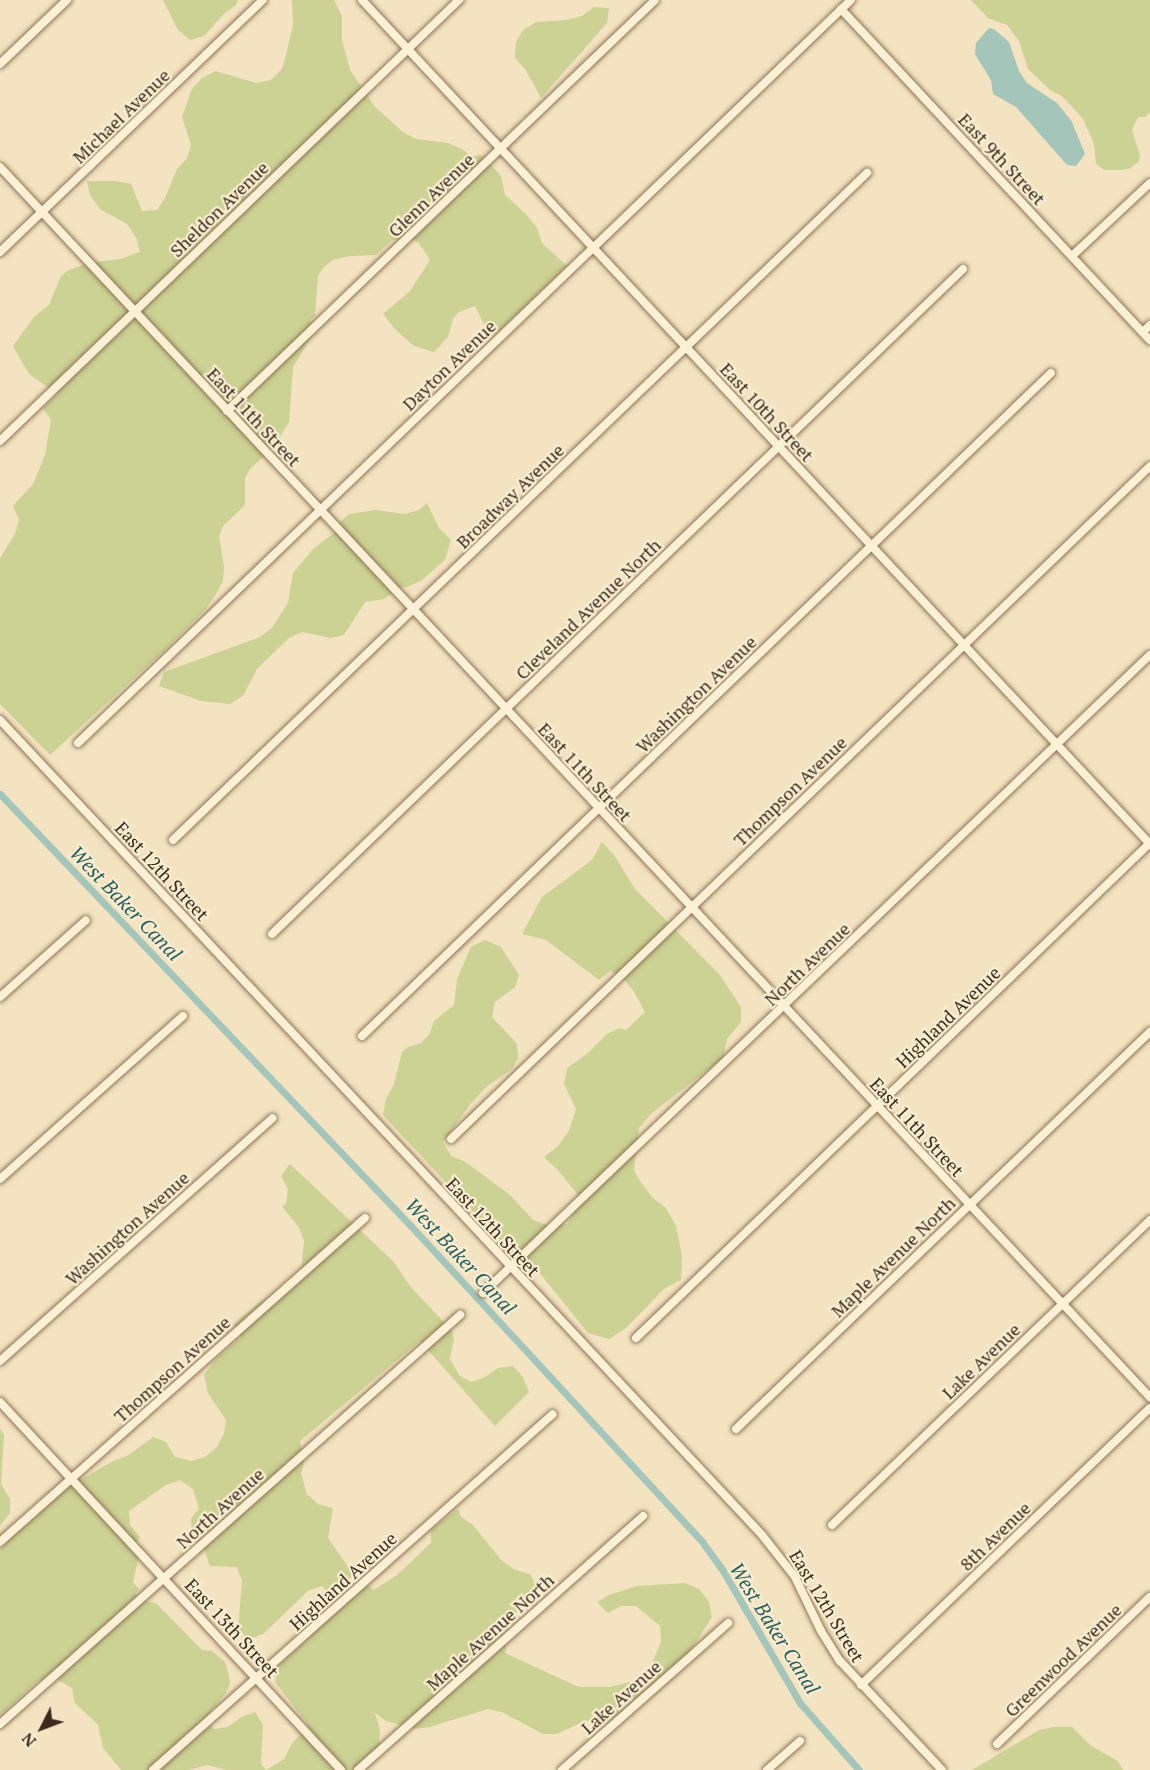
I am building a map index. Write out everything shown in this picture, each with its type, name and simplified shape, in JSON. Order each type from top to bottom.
[{"type":"street","points":[[0,64],[67,0]]},
{"type":"street","name":"Michael Avenue","points":[[0,252],[263,0]]},
{"type":"street","name":"East 10th Street","points":[[362,0],[1150,844]]},
{"type":"street","name":"Sheldon Avenue","points":[[0,441],[459,0]]},
{"type":"street","name":"Glenn Avenue","points":[[227,411],[655,0]]},
{"type":"street","points":[[841,9],[851,0]]},
{"type":"street","name":"Dayton Avenue","points":[[78,743],[841,9]]},
{"type":"street","name":"East 9th Street","points":[[841,9],[1150,340]]},
{"type":"street","name":"East 11th Street","points":[[0,167],[1150,1397]]},
{"type":"street","name":"Broadway Avenue","points":[[173,840],[867,173]]},
{"type":"street","points":[[1072,256],[1150,183]]},
{"type":"street","name":"Cleveland Avenue North","points":[[272,934],[963,269]]},
{"type":"street","points":[[1143,332],[1150,325]]},
{"type":"street","name":"Washington Avenue","points":[[362,1036],[1051,373]]},
{"type":"street","name":"Thompson Avenue","points":[[451,1139],[1150,466]]},
{"type":"street","name":"North Avenue","points":[[483,1293],[512,1269],[1150,655]]},
{"type":"street","name":"East 12th Street","points":[[0,720],[781,1556],[795,1577],[830,1646],[861,1685],[942,1770]]},
{"type":"street","name":"Highland Avenue","points":[[636,1338],[1150,844]]},
{"type":"street","points":[[0,997],[86,920]]},
{"type":"street","points":[[0,1179],[183,1016]]},
{"type":"street","name":"Maple Avenue North","points":[[736,1429],[1150,1032]]},
{"type":"street","name":"Washington Avenue","points":[[0,1360],[273,1118]]},
{"type":"street","name":"Thompson Avenue","points":[[0,1542],[365,1218]]},
{"type":"street","name":"Lake Avenue","points":[[832,1525],[1150,1220]]},
{"type":"street","name":"North Avenue","points":[[0,1724],[460,1315]]},
{"type":"street","name":"East 13th Street","points":[[0,1402],[165,1577],[341,1770]]},
{"type":"street","name":"8th Avenue","points":[[861,1685],[1150,1408]]},
{"type":"street","name":"Highland Avenue","points":[[153,1770],[553,1414]]},
{"type":"street","name":"Maple Avenue North","points":[[358,1770],[643,1516]]},
{"type":"street","name":"Greenwood Avenue","points":[[997,1744],[1150,1597]]},
{"type":"street","name":"Lake Avenue","points":[[562,1770],[728,1623]]},
{"type":"street","points":[[767,1770],[800,1741]]},
{"type":"green space","points":[[163,0],[238,0],[236,5],[224,14],[204,36],[190,40],[178,30]]},
{"type":"green space","points":[[292,0],[334,0],[342,16],[342,40],[350,70],[375,107],[403,132],[416,139],[448,143],[471,156],[480,155],[487,160],[501,176],[505,195],[526,214],[537,228],[542,243],[567,266],[495,335],[484,324],[475,306],[459,312],[453,319],[448,337],[434,352],[414,346],[395,329],[383,314],[410,291],[430,260],[418,242],[411,239],[392,240],[376,255],[350,256],[333,260],[324,267],[318,276],[315,316],[310,320],[313,327],[312,336],[293,367],[289,422],[273,448],[250,469],[245,478],[245,505],[223,526],[219,536],[224,567],[223,581],[216,594],[205,610],[166,649],[50,755],[0,704],[0,558],[15,534],[19,520],[13,506],[33,484],[45,455],[51,420],[43,408],[58,394],[29,374],[13,346],[34,317],[49,305],[61,276],[67,271],[88,263],[120,259],[140,252],[136,237],[127,224],[100,209],[90,195],[87,181],[116,181],[131,184],[142,211],[157,210],[165,198],[177,169],[187,158],[191,145],[182,117],[192,89],[202,78],[215,71],[257,83],[271,80],[282,69],[286,55],[293,25]]},
{"type":"green space","points":[[971,0],[1150,0],[1150,112],[1146,117],[1138,117],[1132,130],[1140,156],[1139,161],[1131,168],[1121,170],[1104,170],[1096,164],[1094,144],[1083,119],[1063,97],[1050,90],[1028,69],[1019,41],[1007,25],[988,18]]},
{"type":"green space","points":[[594,7],[609,8],[607,23],[541,98],[525,69],[515,58],[516,42],[523,30],[536,22],[567,20],[582,16]]},
{"type":"green space","points":[[427,503],[439,528],[451,540],[445,560],[421,581],[407,587],[400,587],[384,599],[365,602],[344,635],[331,638],[302,632],[289,638],[257,669],[243,696],[230,704],[201,701],[159,686],[164,672],[260,637],[272,628],[288,603],[293,573],[313,549],[338,530],[340,522],[349,514],[375,510],[405,514],[419,510]]},
{"type":"green space","points":[[602,842],[614,855],[635,889],[720,975],[741,1007],[741,1022],[727,1039],[723,1058],[652,1113],[639,1128],[634,1170],[652,1197],[666,1208],[676,1226],[682,1256],[681,1280],[664,1289],[626,1328],[609,1339],[588,1333],[529,1260],[521,1258],[516,1252],[513,1254],[383,1115],[402,1052],[408,1047],[421,1043],[429,1035],[434,1021],[454,1005],[457,979],[471,947],[485,940],[501,947],[519,975],[515,987],[495,1002],[492,1017],[517,1044],[518,1058],[512,1069],[486,1087],[469,1106],[443,1142],[451,1156],[464,1161],[510,1195],[533,1220],[550,1226],[567,1224],[578,1206],[578,1195],[544,1157],[558,1146],[569,1131],[576,1109],[564,1084],[567,1068],[588,1053],[607,1034],[619,1028],[626,1030],[645,1012],[633,990],[620,975],[610,971],[599,980],[546,940],[522,934],[542,897],[592,860]]},
{"type":"green space","points":[[290,1164],[393,1261],[410,1286],[452,1331],[454,1340],[450,1359],[459,1375],[471,1382],[485,1377],[498,1368],[513,1366],[523,1377],[529,1392],[495,1426],[420,1341],[300,1441],[304,1464],[301,1473],[307,1494],[318,1504],[333,1508],[328,1538],[354,1575],[330,1595],[322,1586],[308,1591],[263,1634],[249,1639],[238,1629],[242,1581],[237,1567],[210,1566],[204,1549],[192,1534],[191,1518],[199,1509],[193,1489],[180,1480],[166,1485],[129,1511],[130,1525],[140,1537],[133,1550],[139,1556],[133,1582],[139,1589],[135,1594],[145,1601],[156,1603],[202,1650],[212,1651],[225,1662],[230,1683],[226,1693],[206,1717],[206,1726],[209,1724],[214,1729],[228,1727],[241,1717],[255,1712],[263,1725],[261,1764],[266,1770],[226,1770],[207,1765],[189,1770],[121,1770],[103,1748],[98,1725],[75,1703],[72,1688],[56,1679],[39,1680],[0,1715],[0,1549],[25,1522],[68,1487],[115,1460],[127,1456],[153,1437],[166,1442],[175,1457],[191,1461],[205,1457],[217,1447],[224,1434],[226,1420],[208,1393],[204,1375],[216,1359],[241,1337],[234,1324],[301,1273],[304,1240],[299,1228],[282,1206],[286,1204],[288,1189],[281,1176]]},
{"type":"green space","points":[[0,1428],[4,1435],[1,1484],[10,1499],[10,1513],[0,1526]]},
{"type":"green space","points":[[458,1509],[461,1517],[473,1525],[502,1561],[515,1570],[530,1574],[536,1587],[510,1620],[505,1653],[579,1687],[610,1687],[639,1680],[650,1669],[661,1641],[660,1626],[636,1606],[621,1606],[608,1613],[597,1602],[609,1595],[637,1586],[685,1583],[699,1589],[709,1602],[712,1617],[689,1653],[611,1726],[600,1720],[585,1721],[557,1734],[543,1734],[502,1712],[488,1709],[430,1727],[415,1729],[386,1721],[375,1713],[380,1729],[379,1745],[358,1770],[266,1770],[284,1759],[291,1745],[308,1725],[275,1682],[277,1667],[311,1636],[328,1616],[368,1585],[374,1590],[397,1575],[431,1543],[431,1530]]},
{"type":"green space","points":[[1072,1727],[1091,1746],[1118,1761],[1123,1770],[972,1770],[1039,1730]]},
{"type":"water","points":[[989,28],[994,29],[1009,42],[1019,71],[1027,83],[1057,103],[1072,122],[1085,154],[1076,166],[1067,165],[1016,107],[993,94],[991,80],[975,54],[976,43]]},
{"type":"waterway","name":"West Baker Canal","points":[[0,794],[410,1225],[703,1543],[722,1569],[800,1703],[859,1770]]}]
